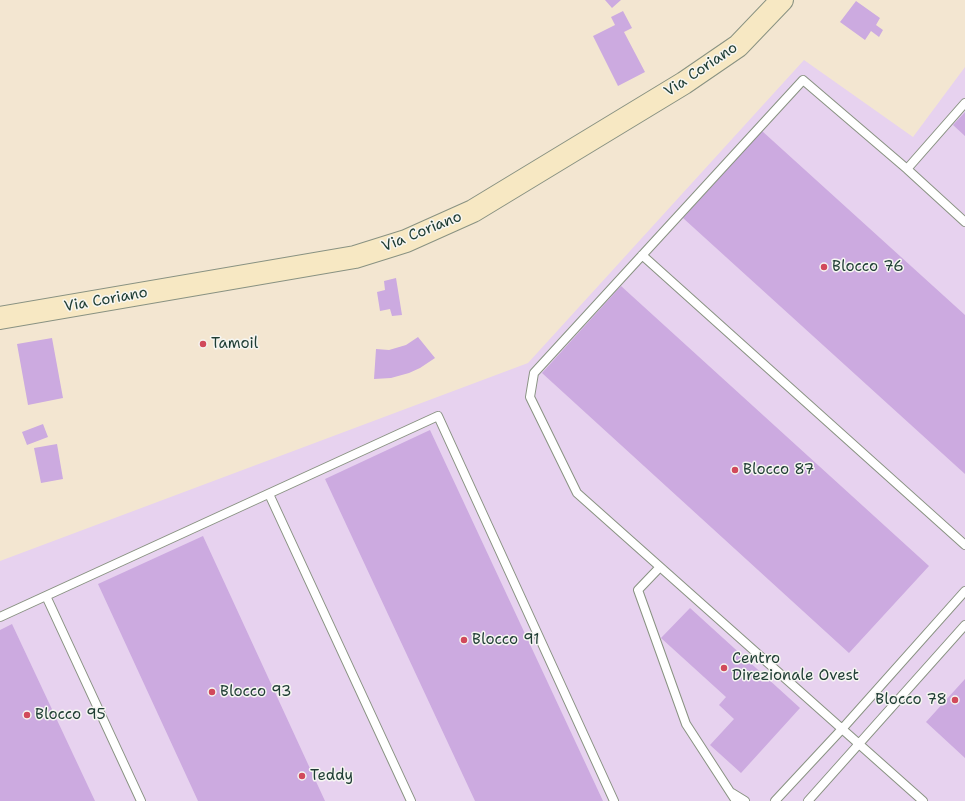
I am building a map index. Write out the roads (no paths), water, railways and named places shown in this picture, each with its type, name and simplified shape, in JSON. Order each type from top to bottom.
[{"type":"main road","name":"Via Coriano","points":[[0,318],[355,257],[406,241],[473,211],[684,83],[738,46],[782,0]]},
{"type":"lane","points":[[923,801],[577,493],[530,397],[534,373],[803,80],[907,169],[965,222]]},
{"type":"lane","points":[[907,169],[965,103]]},
{"type":"lane","points":[[642,255],[965,544]]},
{"type":"lane","points":[[0,617],[438,416],[614,801]]},
{"type":"lane","points":[[269,494],[411,801]]},
{"type":"lane","points":[[660,567],[638,590],[686,724],[736,801]]},
{"type":"lane","points":[[775,801],[842,729],[965,591]]},
{"type":"lane","points":[[46,596],[141,801]]},
{"type":"lane","points":[[808,801],[965,625]]},
{"type":"lane","points":[[732,793],[745,801]]},
{"type":"place","name":"Blocco 76","points":[[824,267]]},
{"type":"place","name":"Tamoil","points":[[203,344]]},
{"type":"place","name":"Blocco 87","points":[[735,470]]},
{"type":"place","name":"Blocco 91","points":[[464,640]]},
{"type":"place","name":"Centro Direzionale Ovest","points":[[724,668]]},
{"type":"place","name":"Blocco 93","points":[[212,692]]},
{"type":"place","name":"Blocco 78","points":[[955,700]]},
{"type":"place","name":"Blocco 95","points":[[27,715]]},
{"type":"place","name":"Teddy","points":[[302,776]]}]
